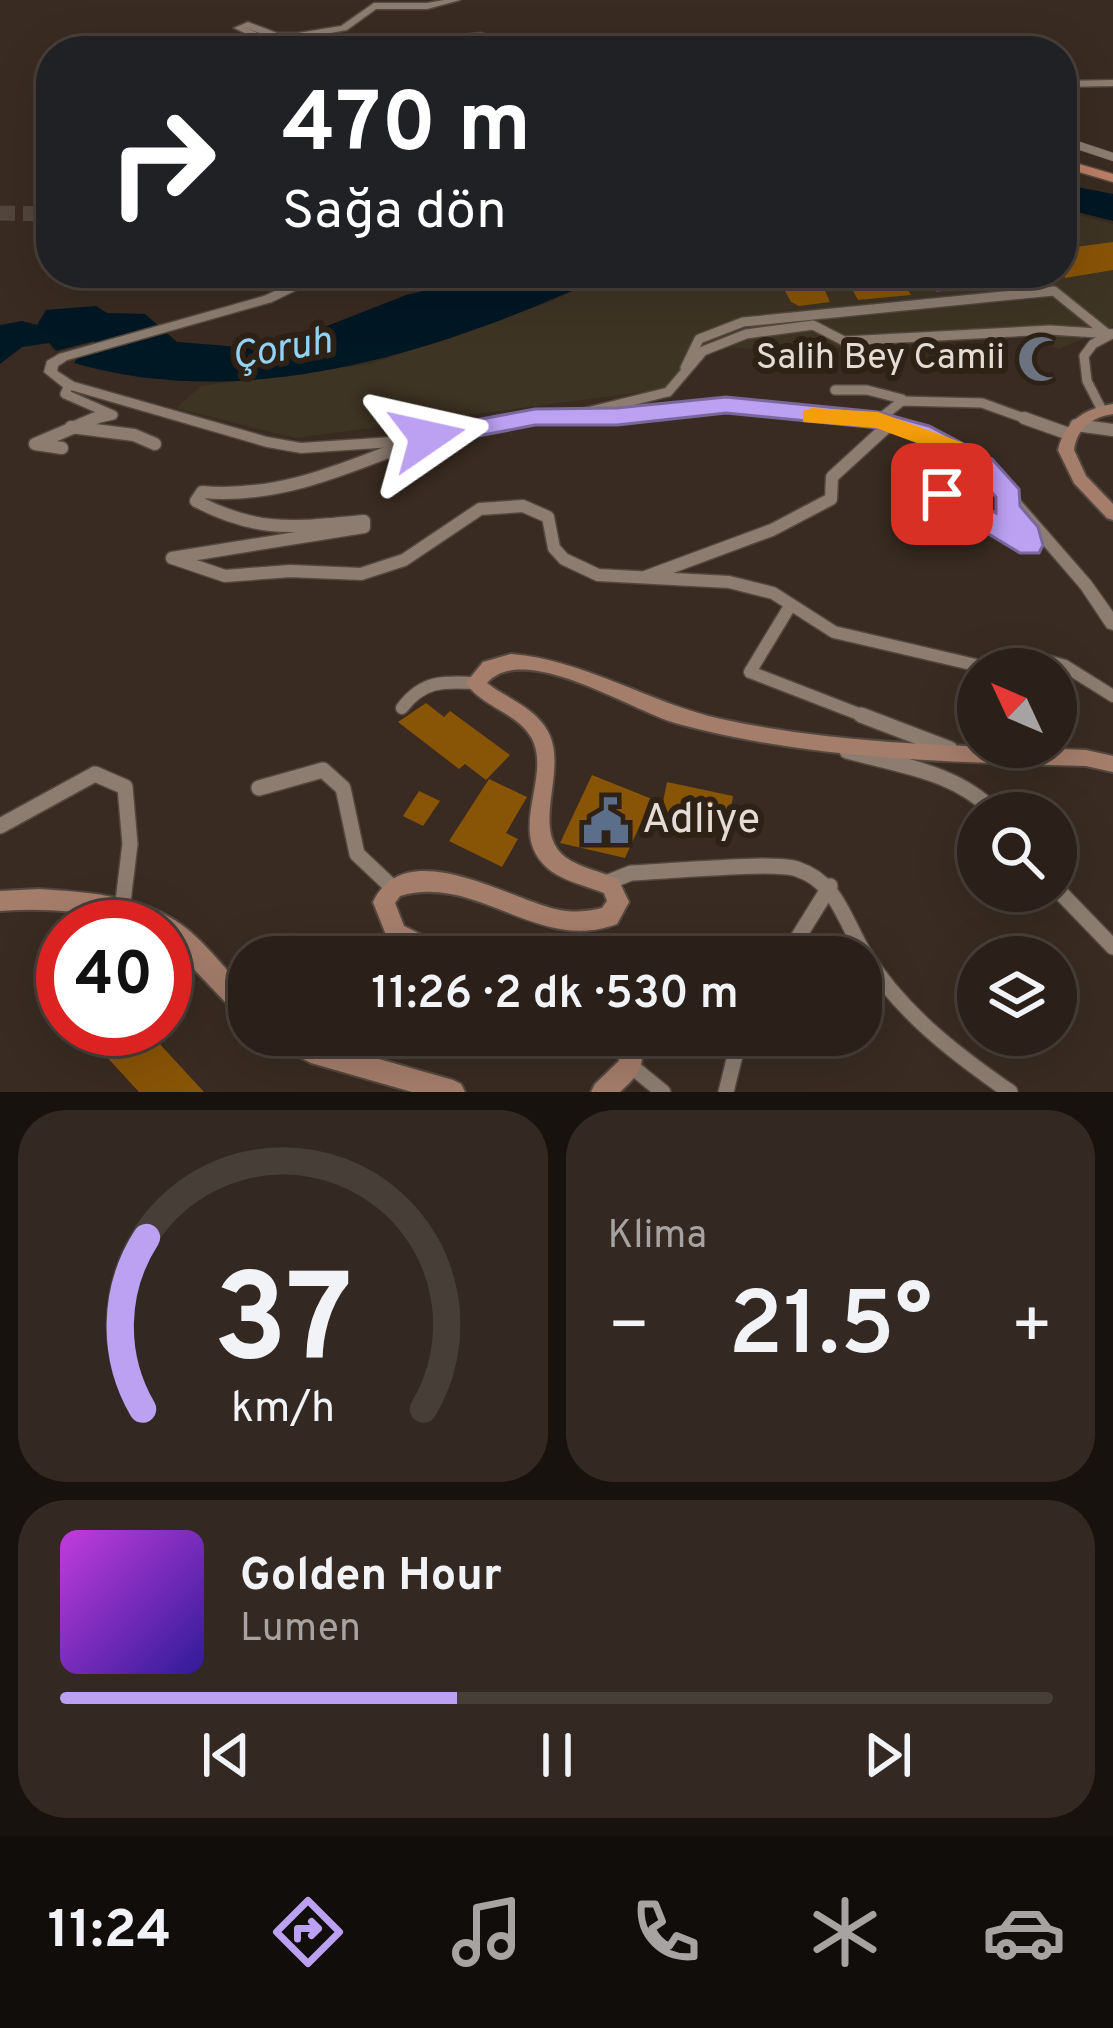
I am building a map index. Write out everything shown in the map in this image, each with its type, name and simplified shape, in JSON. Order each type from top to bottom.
[{"type":"main road","points":[[1077,168],[1113,178]]},
{"type":"main road","points":[[1107,410],[1073,430],[1066,450],[1075,470],[1113,514]]},
{"type":"main road","points":[[402,936],[396,933],[384,902],[393,888],[414,881],[592,922],[615,910],[616,893],[605,883],[559,864],[543,846],[539,829],[544,742],[532,725],[476,683],[480,673],[496,664],[527,663],[586,677],[673,715],[828,746],[957,753]]},
{"type":"main road","points":[[1077,758],[1113,764]]},
{"type":"main road","points":[[0,901],[36,900]]},
{"type":"main road","points":[[192,951],[228,988]]},
{"type":"main road","points":[[327,1056],[452,1092]]},
{"type":"main road","points":[[603,1092],[631,1066],[630,1056]]},
{"type":"street","points":[[298,36],[344,28],[374,7],[456,0]]},
{"type":"street","points":[[256,36],[238,28],[248,25],[276,36]]},
{"type":"street","points":[[1077,84],[1113,83]]},
{"type":"street","points":[[1077,145],[1113,157]]},
{"type":"street","points":[[291,288],[63,357],[52,364],[50,372],[69,385],[286,446],[338,447],[535,417],[617,416],[726,405],[885,421],[976,460],[1113,623]]},
{"type":"street","points":[[684,375],[694,344],[742,322],[1054,291],[1109,333]]},
{"type":"street","points":[[575,415],[673,389],[704,351],[722,340],[809,326],[820,326],[844,341],[1035,330],[1109,333]]},
{"type":"street","points":[[1107,410],[1088,381],[1084,356],[1109,333]]},
{"type":"street","points":[[62,448],[34,444],[70,427],[112,416],[65,394],[69,385]]},
{"type":"street","points":[[835,390],[861,389],[909,401],[990,404],[1045,426],[1113,430]]},
{"type":"street","points":[[638,579],[772,530],[831,499],[832,477],[885,421],[891,406],[909,401]]},
{"type":"street","points":[[70,427],[134,435],[154,444]]},
{"type":"street","points":[[427,437],[321,478],[244,496],[202,492],[196,501],[238,522],[293,527],[364,521],[364,527],[172,558],[224,576],[286,571],[363,574],[386,569],[486,506],[512,503],[548,517],[554,548],[564,559],[598,575],[729,582],[773,593],[834,632],[984,667],[1044,660],[1065,666],[1113,696]]},
{"type":"street","points":[[942,494],[1029,545],[1028,534],[1006,508],[1010,496]]},
{"type":"street","points":[[790,606],[750,672],[957,751]]},
{"type":"street","points":[[402,708],[416,686],[433,680],[476,683]]},
{"type":"street","points":[[828,746],[953,779],[977,792]]},
{"type":"street","points":[[259,788],[323,770],[343,788],[357,854],[393,888]]},
{"type":"street","points":[[0,826],[95,774],[125,787],[130,844],[123,900]]},
{"type":"street","points":[[605,883],[631,873],[795,868],[830,886],[855,944],[890,994],[940,1045],[1010,1092]]},
{"type":"street","points":[[799,936],[830,886]]},
{"type":"street","points":[[1077,910],[1113,947]]},
{"type":"street","points":[[726,1092],[735,1056]]},
{"type":"street","points":[[631,1066],[662,1092]]},
{"type":"shaded area","points":[[1077,215],[1113,224],[1113,326],[1059,349],[1024,336],[879,343],[798,353],[706,345],[666,389],[295,438],[176,408],[201,386],[370,364],[580,288],[1077,288]]},
{"type":"water","points":[[1077,187],[1113,194],[1113,221],[1077,212]]},
{"type":"water","name":"Çoruh","points":[[437,288],[578,288],[417,349],[279,377],[210,382],[142,377],[74,363],[97,351],[94,341],[56,351],[49,343],[22,347],[0,364],[0,325],[22,321],[37,325],[46,310],[96,306],[107,313],[145,314],[177,342],[241,347],[327,326]]},
{"type":"building","points":[[1113,242],[1113,270],[1077,276],[1077,247]]},
{"type":"building","points":[[783,288],[824,288],[830,302],[799,306]]},
{"type":"building","points":[[852,288],[907,288],[911,295],[858,300]]},
{"type":"building","points":[[426,703],[444,717],[450,711],[510,755],[486,780],[465,764],[459,769],[398,722]]},
{"type":"building","name":"Adliye","points":[[592,775],[652,799],[625,858],[560,843]]},
{"type":"building","points":[[489,779],[527,797],[506,833],[518,839],[502,867],[449,841]]},
{"type":"building","points":[[667,782],[733,796],[727,831],[660,817]]},
{"type":"building","points":[[419,791],[440,801],[423,826],[403,816]]},
{"type":"building","points":[[106,1056],[171,1056],[204,1092],[139,1092]]},
{"type":"tunnel","points":[[0,213],[36,214]]},
{"type":"slow traffic","points":[[812,417],[878,420],[920,432],[960,451]]},
{"type":"place","name":"Salih Bey Camii","points":[[1041,359]]},
{"type":"place","name":"Adliye","points":[[606,821]]},
{"type":"route","points":[[427,437],[535,417],[617,416],[726,405],[800,416],[878,420],[952,446],[991,472],[1010,496],[1006,508],[1028,534],[1029,545],[942,494]]}]
